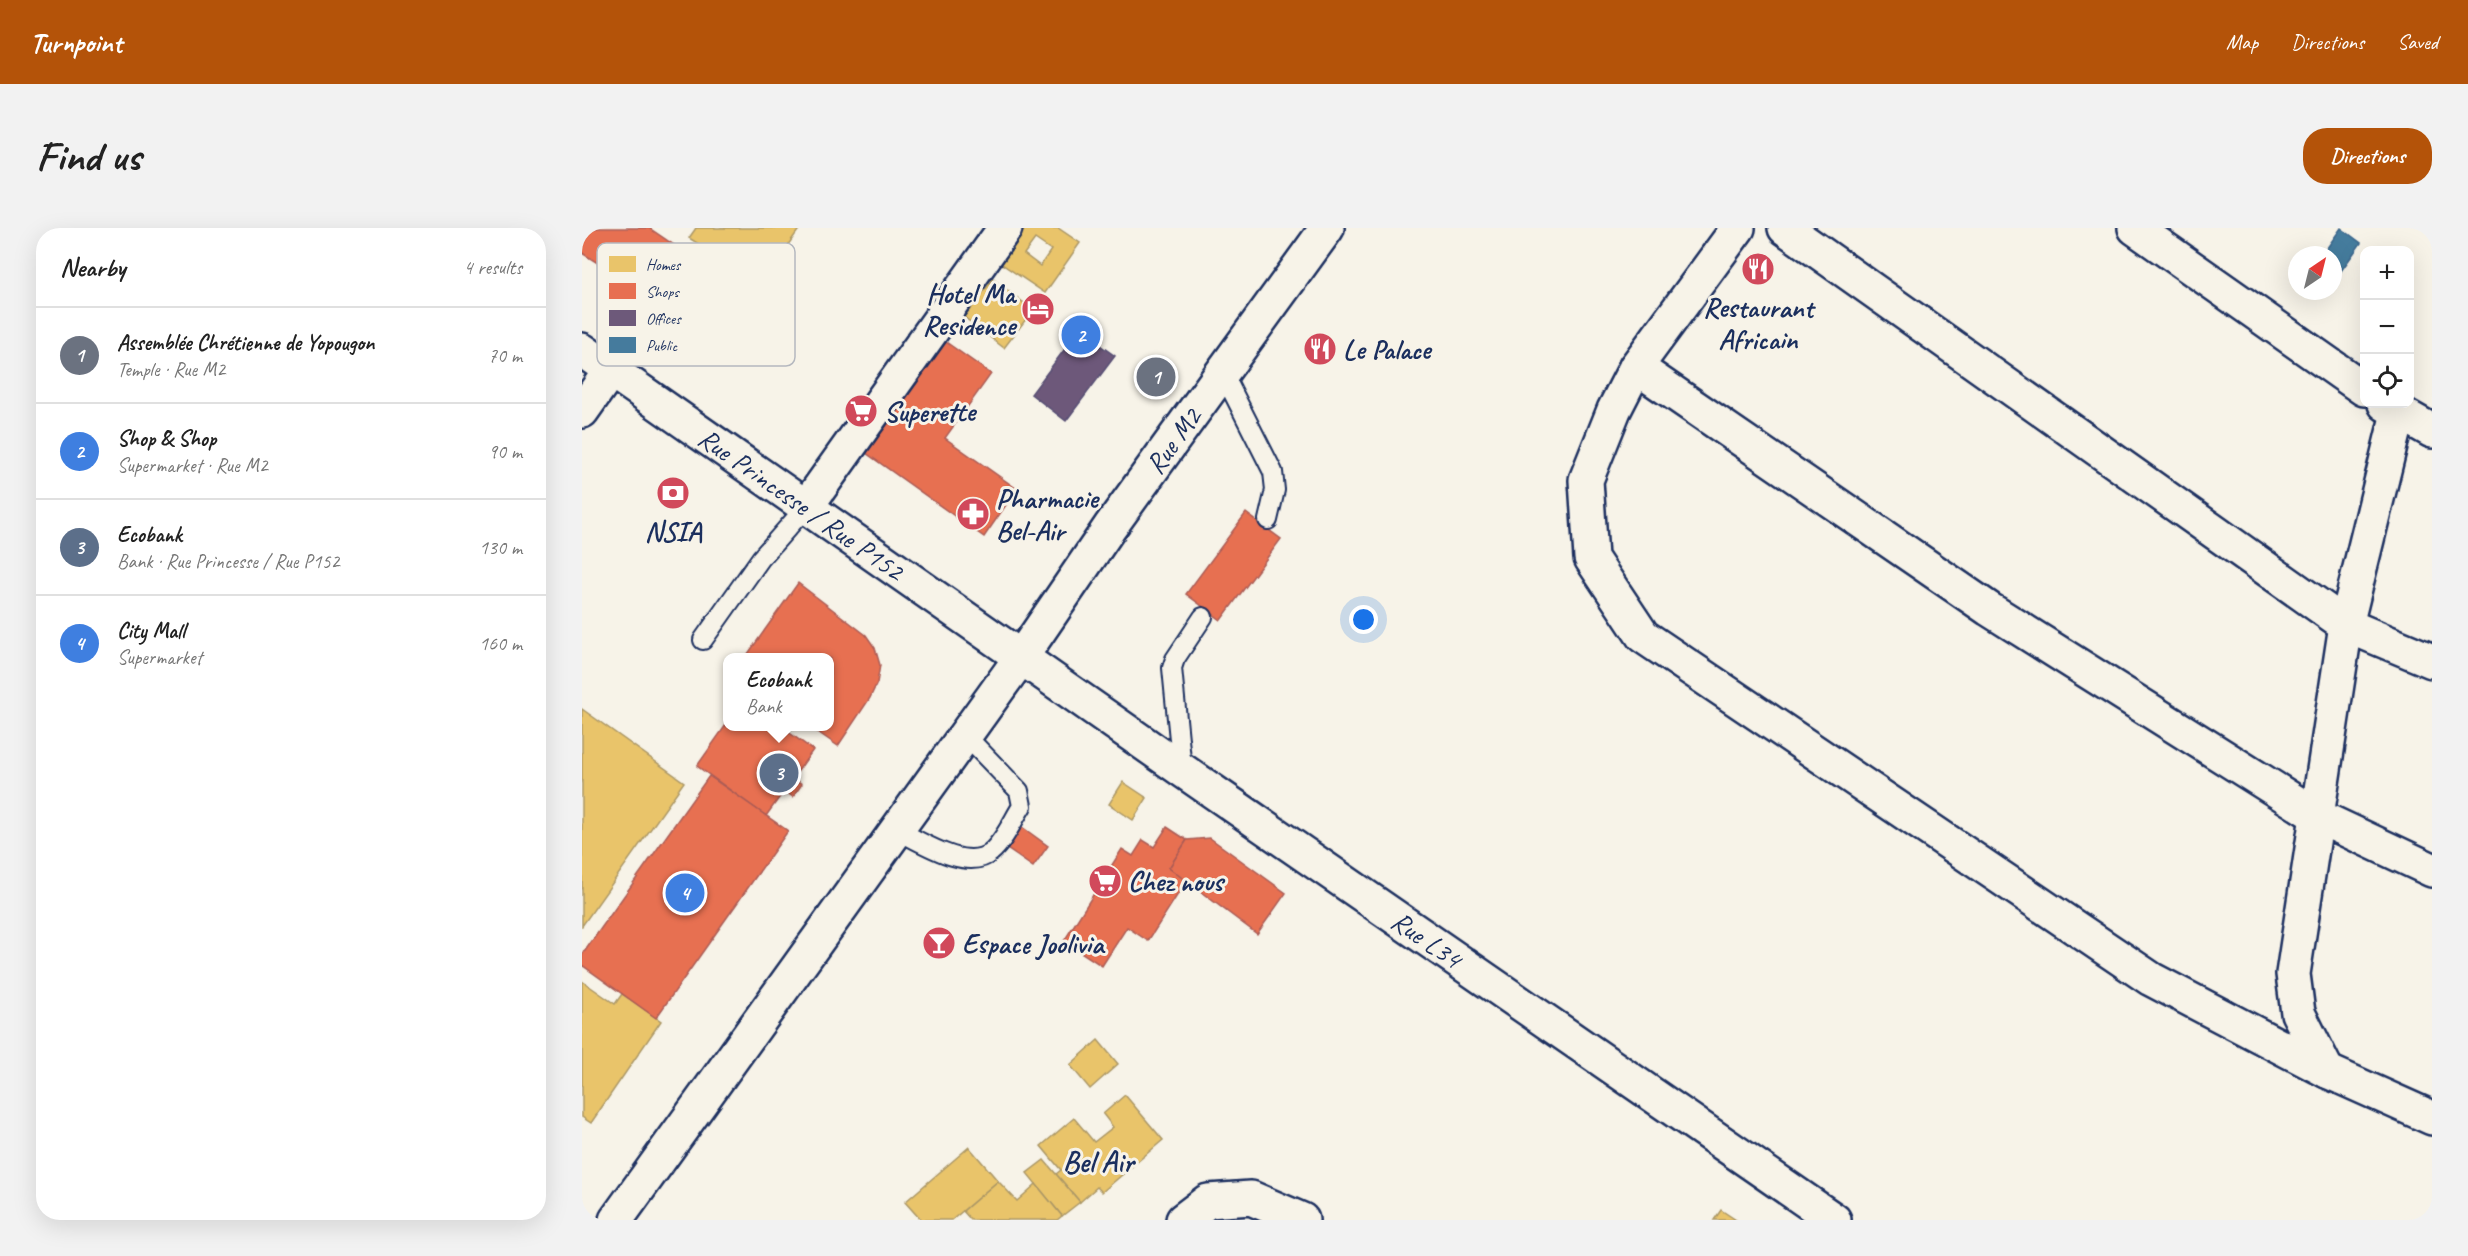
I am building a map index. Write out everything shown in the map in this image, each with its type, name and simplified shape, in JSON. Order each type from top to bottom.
[{"type":"street","points":[[806,507],[1005,228]]},
{"type":"street","name":"Rue M2","points":[[616,1220],[1022,656],[1110,527],[1327,228]]},
{"type":"street","points":[[1738,228],[1636,367],[1614,410],[1586,480],[1590,558],[1643,636],[2151,979],[2327,1071],[2432,1118]]},
{"type":"street","points":[[2135,228],[2360,386]]},
{"type":"street","points":[[1787,229],[2346,625],[2432,661]]},
{"type":"street","name":"Rue Princesse / Rue P152","points":[[582,350],[597,360]]},
{"type":"street","name":"Rue Princesse / Rue P152","points":[[605,366],[1022,656]]},
{"type":"street","points":[[1636,367],[1989,609],[2319,817],[2432,870]]},
{"type":"street","points":[[582,411],[611,370]]},
{"type":"street","points":[[2327,1071],[2298,1013],[2293,974],[2319,817],[2346,625],[2391,408],[2432,431]]},
{"type":"street","name":"Rue L34","points":[[1022,656],[1182,770],[1834,1220]]},
{"type":"street","points":[[1183,1220],[1209,1201],[1251,1198],[1302,1220]]},
{"type":"lane","points":[[1223,373],[1273,472],[1275,490],[1268,520]]},
{"type":"lane","points":[[703,639],[761,558],[806,507]]},
{"type":"lane","points":[[1182,770],[1172,668],[1175,659],[1203,617]]},
{"type":"lane","points":[[897,830],[945,854],[967,860],[990,854],[1002,838],[1022,806],[1019,790],[965,735]]},
{"type":"building: Homes","points":[[696,228],[800,228],[789,243],[697,243],[689,238]]},
{"type":"building: Homes","points":[[1019,228],[1058,228],[1080,243],[1045,293],[996,260]],"holes":[[[1035,239],[1051,250],[1040,266],[1024,254]]]},
{"type":"building: Homes","points":[[993,279],[1033,310],[1004,348],[964,317]]},
{"type":"building: Homes","points":[[582,709],[684,782],[582,926]]},
{"type":"building: Homes","points":[[1123,782],[1147,798],[1133,820],[1109,804]]},
{"type":"building: Homes","points":[[582,981],[615,1004],[622,994],[661,1021],[591,1123],[582,1117]]},
{"type":"building: Homes","points":[[1098,1040],[1118,1064],[1090,1089],[1070,1065]]},
{"type":"building: Homes","points":[[1125,1095],[1163,1140],[1102,1192],[1097,1187],[1080,1202],[1056,1174],[1061,1170],[1041,1146],[1074,1118],[1094,1142],[1113,1127],[1103,1114]]},
{"type":"building: Homes","points":[[969,1147],[998,1181],[952,1220],[921,1220],[905,1202]]},
{"type":"building: Homes","points":[[1044,1160],[1080,1202],[1062,1216],[1027,1173]]},
{"type":"building: Homes","points":[[998,1181],[1017,1201],[1036,1184],[1062,1216],[1057,1220],[971,1220],[963,1211]]},
{"type":"building: Homes","points":[[1721,1210],[1736,1220],[1714,1220]]},
{"type":"building: Shops","points":[[582,228],[649,228],[671,243],[597,243],[597,263],[582,253]]},
{"type":"building: Shops","points":[[946,342],[991,374],[945,438],[1017,489],[984,537],[866,453]]},
{"type":"building: Shops","points":[[1246,513],[1281,539],[1221,620],[1186,594]]},
{"type":"building: Shops","points":[[798,583],[866,635],[875,648],[880,665],[877,683],[870,698],[838,746],[816,731],[834,731],[834,653],[749,653]]},
{"type":"building: Shops","points":[[723,729],[723,731],[787,731],[813,750],[793,778],[802,784],[793,797],[784,791],[766,816],[697,766]]},
{"type":"building: Shops","points":[[709,776],[788,831],[656,1018],[582,965],[582,955]]},
{"type":"building: Shops","points":[[1022,827],[1048,846],[1033,867],[1007,849]]},
{"type":"building: Shops","points":[[1167,827],[1187,840],[1169,868],[1187,880],[1148,941],[1127,927],[1102,966],[1064,941],[1122,849],[1133,856],[1143,840],[1154,847]]},
{"type":"building: Shops","points":[[1210,838],[1286,893],[1257,934],[1169,868],[1187,840]]},
{"type":"building: Offices","points":[[1079,330],[1115,356],[1066,421],[1031,394]]},
{"type":"building: Public","points":[[2341,228],[2361,243],[2342,270],[2342,246],[2328,246]]},
{"type":"place","name":"Restaurant Africain","points":[[1758,269]]},
{"type":"place","name":"Hotel Ma Residence","points":[[1038,309]]},
{"type":"place","name":"Shop & Shop","points":[[1081,335]]},
{"type":"place","name":"Le Palace","points":[[1320,349]]},
{"type":"place","name":"Assemblée Chrétienne de Yopougon","points":[[1156,377]]},
{"type":"place","name":"Superette","points":[[861,411]]},
{"type":"place","name":"NSIA","points":[[673,493]]},
{"type":"place","name":"Pharmacie Bel-Air","points":[[973,514]]},
{"type":"place","name":"Ecobank","points":[[779,773]]},
{"type":"place","name":"Chez nous","points":[[1105,881]]},
{"type":"place","name":"City Mall","points":[[685,893]]},
{"type":"place","name":"Espace Joolivia","points":[[939,943]]},
{"type":"district","name":"Bel Air","points":[[1098,1162]]}]
